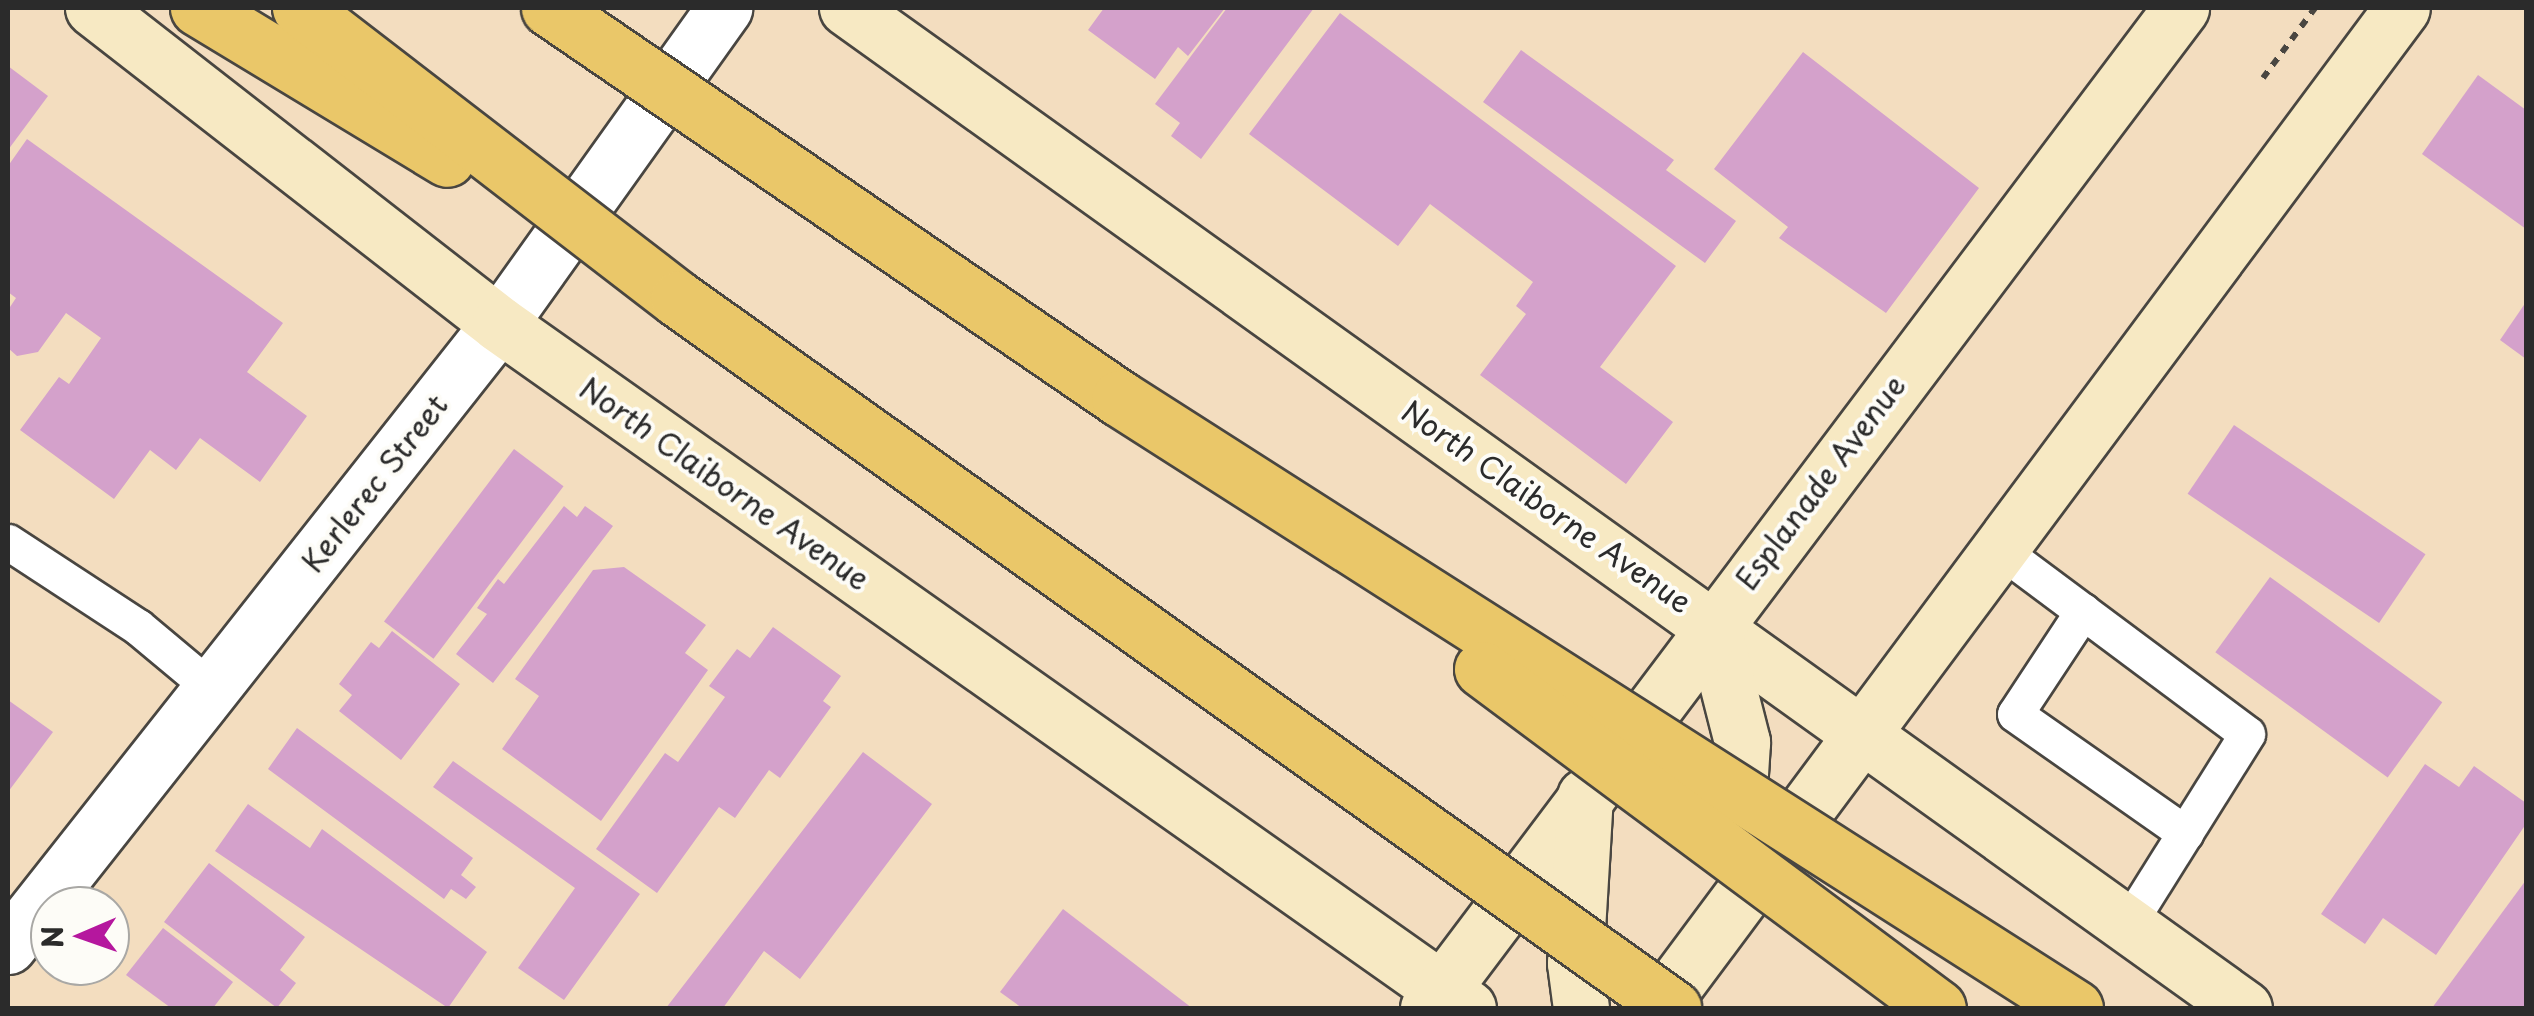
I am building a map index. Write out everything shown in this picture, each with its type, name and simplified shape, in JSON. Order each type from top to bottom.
[{"type":"highway","points":[[198,8],[678,299]]},
{"type":"highway","points":[[300,8],[678,299],[1673,1008]]},
{"type":"highway","points":[[549,8],[1119,398],[2074,1008]]},
{"type":"highway","points":[[1119,398],[1938,1008]]},
{"type":"main road","name":"North Claiborne Avenue","points":[[93,8],[499,324],[1446,1002]]},
{"type":"main road","name":"North Claiborne Avenue","points":[[847,8],[2244,1008]]},
{"type":"main road","name":"Esplanade Avenue","points":[[1446,1002],[1586,796],[1712,624],[2181,8]]},
{"type":"main road","points":[[1658,1008],[2402,8]]},
{"type":"main road","points":[[1712,624],[1742,742],[1732,910]]},
{"type":"main road","points":[[1581,1008],[1575,963],[1586,796]]},
{"type":"street","name":"Kerlerec Street","points":[[8,946],[499,324],[724,8]]},
{"type":"lane","points":[[8,542],[138,626],[211,688]]},
{"type":"lane","points":[[1998,549],[2247,734],[2128,924]]},
{"type":"lane","points":[[2083,611],[2015,714],[2185,833]]},
{"type":"building","points":[[1104,8],[1225,8],[1188,56],[1178,47],[1155,79],[1088,30]]},
{"type":"building","points":[[1227,8],[1314,8],[1201,159],[1171,136],[1180,123],[1155,104]]},
{"type":"building","points":[[1340,13],[1676,266],[1600,367],[1673,422],[1626,484],[1480,375],[1526,314],[1516,306],[1533,282],[1430,204],[1398,246],[1249,134]]},
{"type":"building","points":[[1521,50],[1674,160],[1666,170],[1736,221],[1705,263],[1483,102]]},
{"type":"building","points":[[1803,52],[1979,188],[1886,313],[1779,238],[1788,227],[1714,169]]},
{"type":"building","points":[[8,66],[48,96],[8,150]]},
{"type":"building","points":[[2478,75],[2526,110],[2526,229],[2422,154]]},
{"type":"building","points":[[27,139],[283,323],[247,372],[307,416],[260,482],[200,438],[176,470],[150,450],[114,499],[20,430],[59,377],[69,384],[101,338],[66,313],[38,352],[17,356],[8,348],[8,310],[16,298],[8,292],[8,166]]},
{"type":"building","points":[[2526,302],[2526,359],[2500,340]]},
{"type":"building","points":[[2234,425],[2426,554],[2379,623],[2188,494]]},
{"type":"building","points":[[514,449],[564,486],[434,659],[384,622]]},
{"type":"building","points":[[564,506],[577,517],[585,506],[613,526],[493,683],[456,654],[487,614],[477,608],[498,579],[504,584]]},
{"type":"building","points":[[624,567],[706,625],[685,653],[708,670],[601,821],[502,749],[539,696],[515,679],[593,570]]},
{"type":"building","points":[[2270,577],[2442,702],[2388,777],[2215,652]]},
{"type":"building","points":[[773,627],[841,676],[823,701],[831,707],[780,778],[769,770],[735,818],[719,807],[657,893],[596,849],[665,753],[678,762],[725,697],[709,686],[737,649],[750,658]]},
{"type":"building","points":[[392,631],[460,684],[401,760],[339,711],[352,695],[339,684],[371,642],[379,648]]},
{"type":"building","points":[[8,700],[53,732],[8,792]]},
{"type":"building","points":[[297,728],[473,858],[461,875],[476,887],[466,899],[451,889],[444,899],[268,769]]},
{"type":"building","points":[[863,752],[932,804],[800,979],[764,951],[723,1008],[666,1008]]},
{"type":"building","points":[[453,761],[640,894],[564,1000],[518,968],[575,888],[433,787]]},
{"type":"building","points":[[2425,764],[2459,787],[2474,766],[2526,803],[2526,824],[2436,955],[2383,918],[2365,944],[2321,914]]},
{"type":"building","points":[[248,804],[310,848],[322,829],[487,952],[448,1008],[215,851]]},
{"type":"building","points":[[209,863],[305,937],[280,970],[296,983],[277,1008],[164,922]]},
{"type":"building","points":[[2526,880],[2526,1008],[2432,1008]]},
{"type":"building","points":[[1063,909],[1192,1008],[1022,1008],[1000,992]]},
{"type":"building","points":[[163,928],[233,982],[213,1008],[171,1008],[130,978],[130,970]]}]
